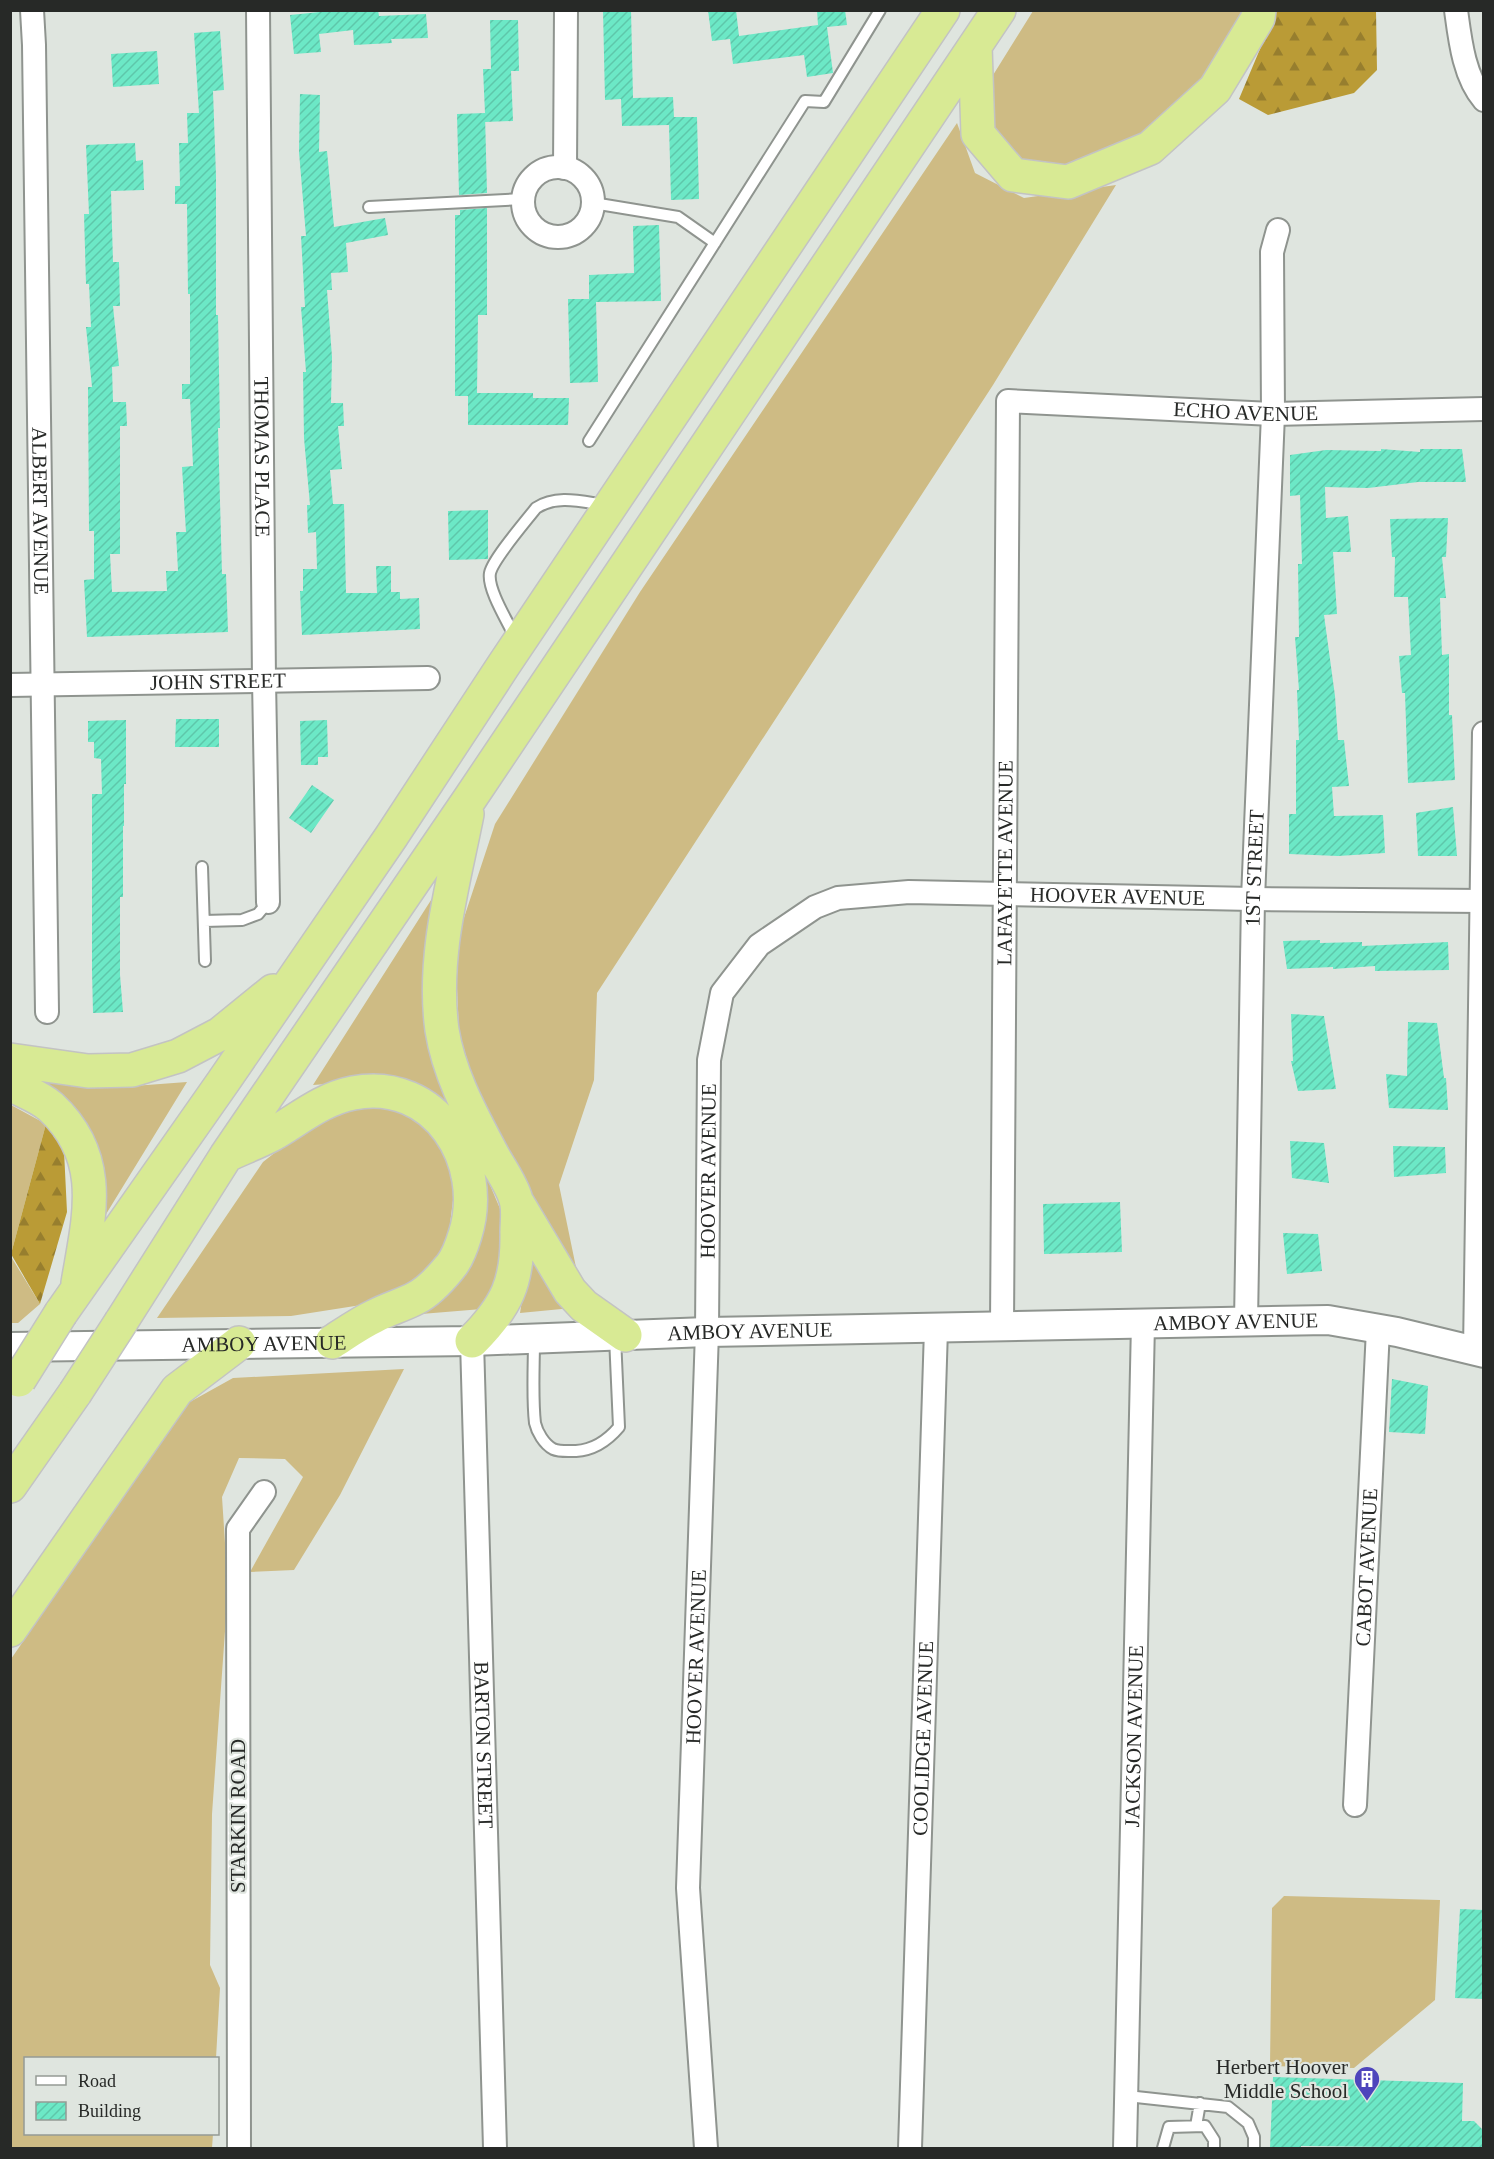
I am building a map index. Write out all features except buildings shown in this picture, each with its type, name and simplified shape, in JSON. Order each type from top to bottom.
[{"type":"highway","points":[[15,1387],[69,1303],[391,837],[518,643],[943,10]]},
{"type":"highway","points":[[10,1486],[75,1393],[226,1156],[471,797],[999,10]]},
{"type":"highway","points":[[975,46],[978,134],[1013,175],[1068,182],[1150,148],[1215,89],[1258,18],[1259,10]]},
{"type":"highway","points":[[471,797],[444,926],[439,999],[442,1032],[454,1075],[474,1121],[558,1275],[584,1306],[620,1335]]},
{"type":"highway","points":[[10,1060],[88,1071],[132,1070],[178,1056],[219,1034],[302,967]]},
{"type":"highway","points":[[10,1084],[49,1105],[74,1133],[90,1175],[88,1221],[69,1303]]},
{"type":"highway","points":[[226,1156],[272,1134],[318,1105],[353,1093],[396,1094],[426,1107],[457,1141],[470,1176],[471,1198],[470,1220],[463,1244],[452,1266],[418,1297],[374,1316],[332,1342]]},
{"type":"highway","points":[[472,1341],[493,1321],[508,1294],[515,1273],[516,1201]]},
{"type":"highway","points":[[10,1630],[177,1390],[239,1343]]},
{"type":"street","name":"ALBERT AVENUE","points":[[32,10],[44,684],[47,1012]]},
{"type":"street","name":"THOMAS PLACE","points":[[258,10],[268,902]]},
{"type":"street","points":[[565,168],[566,10]]},
{"type":"street","points":[[1456,10],[1462,53],[1477,92],[1484,100]]},
{"type":"street","points":[[551,168],[565,168],[578,173],[588,183],[593,195],[593,209],[588,222],[578,232],[566,237],[552,237],[539,232],[529,223],[523,210],[523,199],[528,183],[538,173],[551,168]]},
{"type":"street","name":"1ST STREET","points":[[1246,1322],[1253,899],[1273,414],[1272,252],[1278,230]]},
{"type":"street","name":"ECHO AVENUE","points":[[1008,401],[1273,414],[1484,409]]},
{"type":"street","name":"LAFAYETTE AVENUE","points":[[1002,1327],[1008,401]]},
{"type":"street","name":"JOHN STREET","points":[[10,685],[428,678]]},
{"type":"street","points":[[1479,1352],[1484,734]]},
{"type":"street","name":"HOOVER AVENUE","points":[[706,2148],[688,1888],[707,1332],[708,1060],[722,993],[759,945],[815,907],[838,898],[909,892],[1483,901]]},
{"type":"street","name":"AMBOY AVENUE","points":[[10,1347],[472,1341],[707,1332],[1328,1320],[1479,1352]]},
{"type":"street","name":"JACKSON AVENUE","points":[[1125,2148],[1143,1323]]},
{"type":"street","name":"COOLIDGE AVENUE","points":[[910,2148],[936,1329]]},
{"type":"street","name":"CABOT AVENUE","points":[[1355,1805],[1378,1329]]},
{"type":"street","name":"BARTON STREET","points":[[472,1341],[495,2148]]},
{"type":"street","name":"STARKIN ROAD","points":[[239,2148],[238,1529],[264,1492]]},
{"type":"lane","points":[[590,441],[805,100],[824,102],[880,10]]},
{"type":"lane","points":[[369,207],[523,199]]},
{"type":"lane","points":[[593,203],[678,217],[715,243]]},
{"type":"lane","points":[[518,643],[494,592],[490,573],[536,508],[542,504],[566,499],[610,506]]},
{"type":"lane","points":[[202,867],[205,961]]},
{"type":"lane","points":[[204,921],[242,920],[258,914],[268,902]]},
{"type":"lane","points":[[534,1338],[535,1424],[541,1438],[551,1448],[562,1451],[586,1450],[613,1434],[619,1427],[620,1335]]},
{"type":"lane","points":[[1126,2096],[1228,2107],[1248,2123],[1254,2138],[1254,2148]]},
{"type":"lane","points":[[1196,2126],[1200,2103]]},
{"type":"lane","points":[[1163,2148],[1169,2127],[1196,2126],[1205,2126],[1214,2140],[1214,2148]]},
{"type":"shaded area","points":[[1033,11],[1247,11],[1238,36],[1154,135],[1058,171],[1015,169],[989,125],[985,88]]},
{"type":"shaded area","points":[[957,123],[975,173],[1024,198],[1116,185],[993,385],[597,993],[594,1080],[559,1185],[578,1277],[480,1106],[459,1031],[455,945],[495,824],[640,592]]},
{"type":"shaded area","points":[[440,886],[459,1121],[395,1079],[313,1085]]},
{"type":"shaded area","points":[[22,1075],[120,1087],[187,1082],[100,1224],[101,1160],[70,1102]]},
{"type":"shaded area","points":[[360,1104],[413,1112],[441,1138],[456,1176],[448,1240],[419,1282],[374,1303],[291,1316],[157,1318],[263,1162],[319,1118]]},
{"type":"shaded area","points":[[11,1105],[46,1124],[11,1254]]},
{"type":"shaded area","points":[[479,1159],[501,1211],[503,1263],[482,1309],[409,1315],[448,1289]]},
{"type":"shaded area","points":[[531,1246],[572,1308],[520,1313]]},
{"type":"shaded area","points":[[10,1255],[40,1304],[18,1323],[11,1323]]},
{"type":"shaded area","points":[[404,1369],[340,1495],[294,1570],[250,1572],[303,1477],[285,1459],[239,1458],[222,1497],[228,1589],[212,1814],[210,1965],[220,1988],[216,2057],[24,2057],[24,2135],[213,2135],[212,2148],[11,2148],[11,1659],[188,1403],[233,1378]]},
{"type":"shaded area","points":[[1284,1896],[1440,1900],[1435,2000],[1354,2068],[1270,2066],[1272,1908]]},
{"type":"green space","points":[[1276,11],[1376,11],[1377,70],[1354,93],[1268,115],[1239,99]]},
{"type":"green space","points":[[46,1124],[64,1151],[67,1212],[40,1304],[11,1254]]},
{"type":"place","name":"Herbert Hoover Middle School","points":[[1367,2102]]}]
